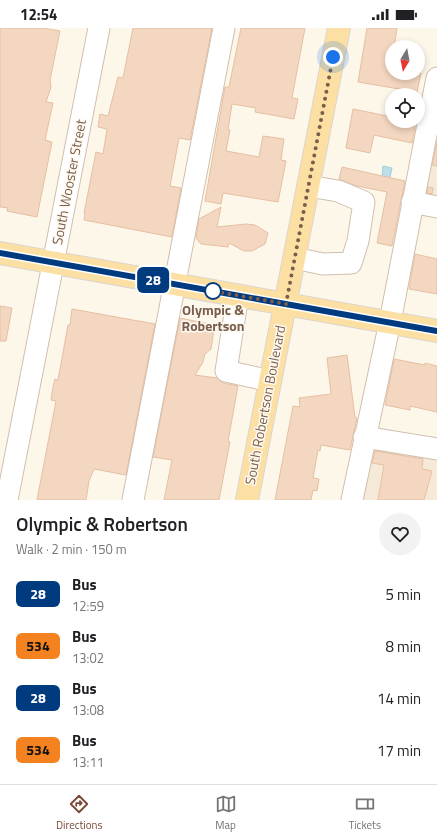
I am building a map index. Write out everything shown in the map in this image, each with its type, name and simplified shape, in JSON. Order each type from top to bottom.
[{"type":"main road","name":"South Robertson Boulevard","points":[[247,500],[339,28]]},
{"type":"main road","points":[[0,253],[437,330]]},
{"type":"street","name":"South Wooster Street","points":[[7,500],[99,28]]},
{"type":"street","points":[[133,500],[176,284],[224,28]]},
{"type":"street","points":[[352,500],[364,437],[390,322],[437,78]]},
{"type":"street","points":[[294,258],[323,264],[351,263],[358,241],[364,202],[338,191],[308,186]]},
{"type":"street","points":[[412,202],[437,207]]},
{"type":"street","points":[[238,295],[226,371],[270,381]]},
{"type":"street","points":[[364,437],[437,449]]},
{"type":"shaded area","points":[[437,96],[437,205],[416,201]]},
{"type":"shaded area","points":[[368,441],[437,454],[437,500],[356,500]]},
{"type":"water","points":[[383,166],[392,168],[387,191],[382,178]]},
{"type":"building","points":[[0,28],[42,28],[60,31],[50,80],[51,87],[46,102],[53,103],[45,140],[52,142],[37,217],[7,211],[8,208],[0,207]]},
{"type":"building","points":[[133,28],[212,28],[190,140],[179,138],[170,186],[181,188],[172,237],[84,220],[84,213],[96,152],[103,154],[107,129],[98,127],[100,114],[108,116],[118,77],[123,78]]},
{"type":"building","points":[[241,28],[305,28],[292,98],[298,99],[294,119],[255,112],[256,108],[232,104],[228,130],[230,130],[226,151],[259,157],[263,136],[284,139],[281,160],[286,161],[278,202],[223,193],[221,204],[205,201],[225,87],[229,87]]},
{"type":"building","points":[[367,28],[397,28],[395,40],[385,40],[385,80],[420,80],[418,88],[393,88],[358,82]]},
{"type":"building","points":[[353,109],[385,116],[385,128],[415,128],[412,143],[374,135],[370,153],[346,148]]},
{"type":"building","points":[[437,141],[437,166],[432,165]]},
{"type":"building","points":[[342,167],[405,181],[392,246],[377,243],[387,192],[357,186],[339,179]]},
{"type":"building","points":[[428,187],[433,188],[432,194],[427,193]]},
{"type":"building","points":[[221,207],[217,227],[246,224],[255,225],[268,233],[265,244],[252,251],[244,251],[229,243],[228,247],[201,244],[196,238],[199,219]]},
{"type":"building","points":[[415,254],[437,259],[437,294],[409,289]]},
{"type":"building","points":[[0,306],[12,308],[6,341],[0,341]]},
{"type":"building","points":[[72,309],[155,324],[126,475],[94,469],[89,481],[86,500],[37,500],[56,401],[51,400],[53,387],[55,379],[58,380]]},
{"type":"building","points":[[180,318],[209,324],[214,329],[211,349],[205,354],[203,362],[195,375],[217,378],[223,383],[238,386],[228,441],[230,442],[219,500],[164,500],[172,460],[153,457]]},
{"type":"building","points":[[347,355],[355,417],[357,418],[350,450],[321,445],[320,451],[318,450],[313,478],[319,479],[317,491],[313,490],[311,500],[275,500],[293,406],[300,407],[299,398],[331,394],[327,358]]},
{"type":"building","points":[[394,359],[437,366],[437,412],[410,406],[410,410],[385,405]]},
{"type":"building","points":[[375,451],[423,459],[422,469],[432,471],[424,500],[378,500],[384,465],[372,463]]},
{"type":"bus line","name":"28","points":[[0,253],[437,331]]},
{"type":"place","name":"Olympic & Robertson","points":[[213,291]]},
{"type":"route","points":[[213,291],[207,290],[286,304],[333,57]]}]
